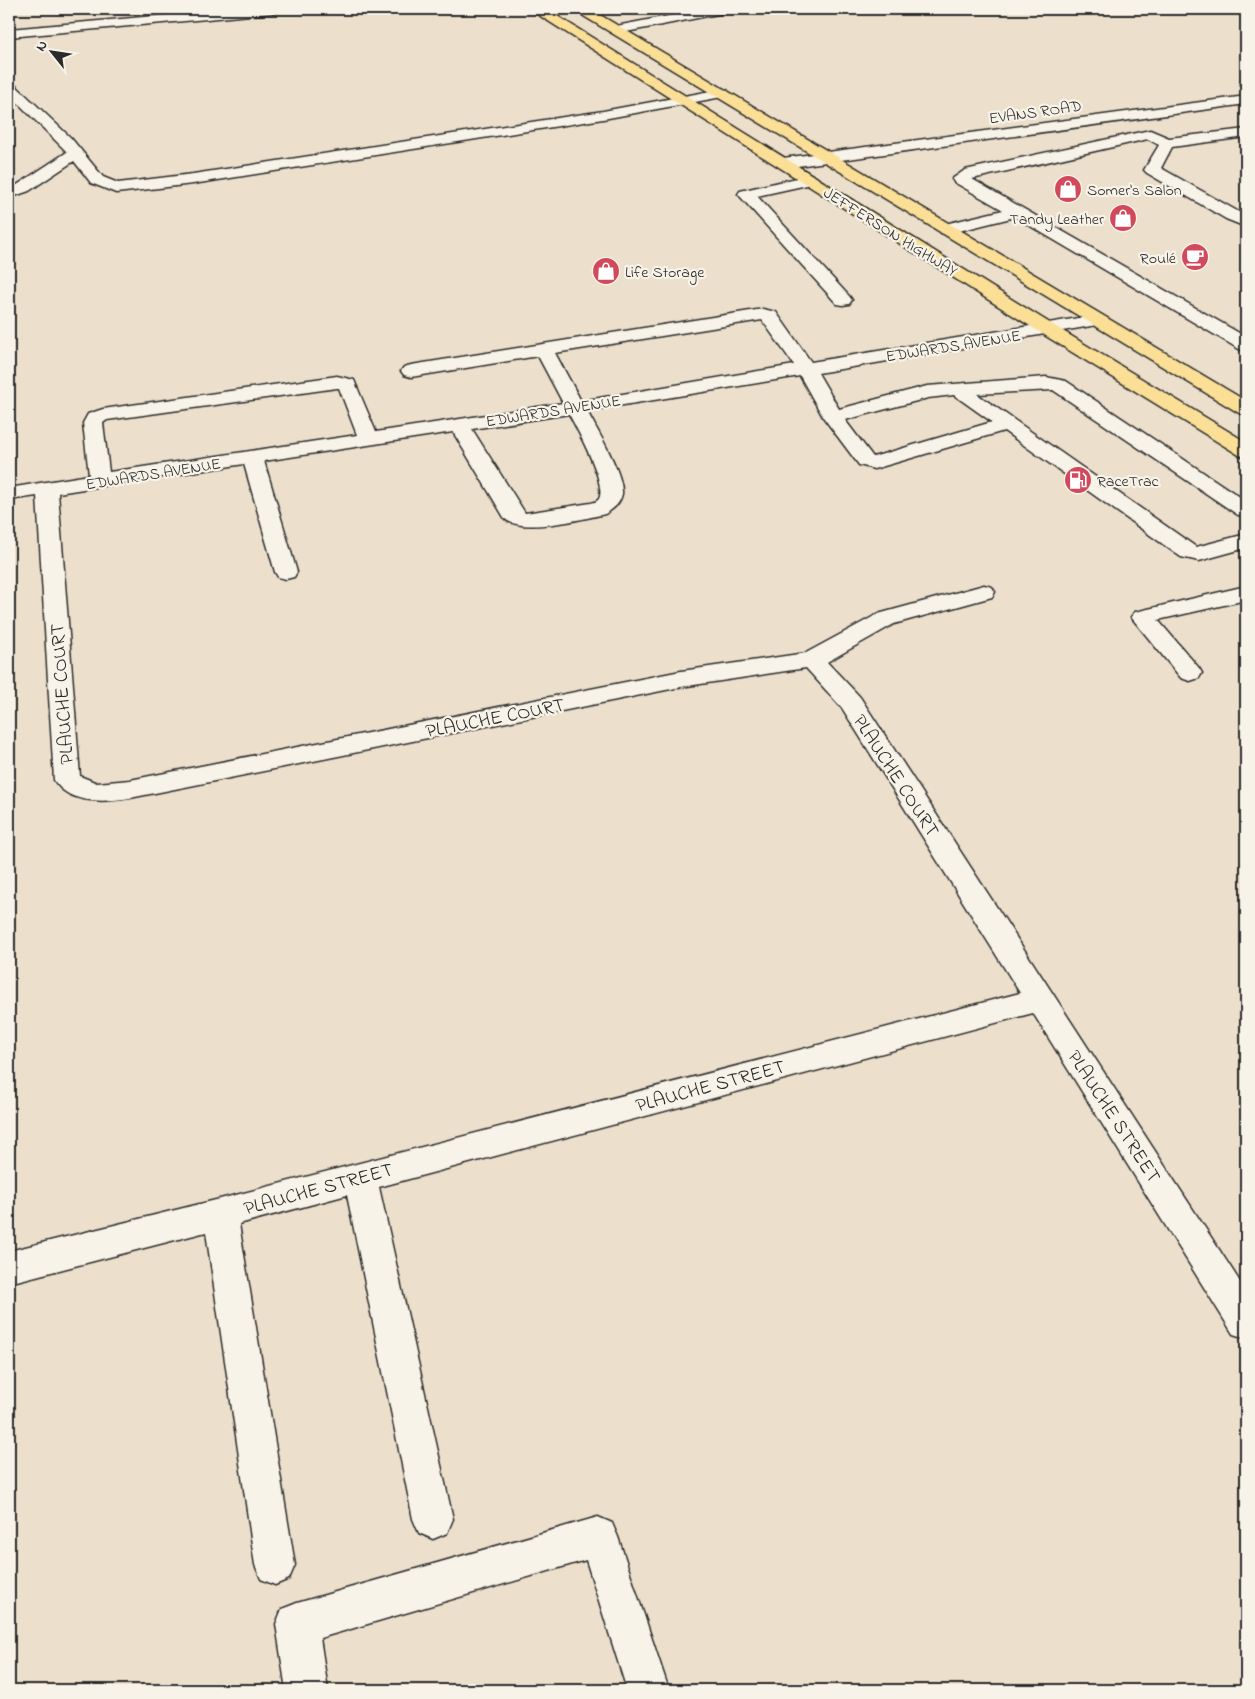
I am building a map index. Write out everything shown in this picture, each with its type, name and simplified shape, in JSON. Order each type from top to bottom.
[{"type":"main road","name":"JEFFERSON HIGHWAY","points":[[538,9],[686,100],[1047,329],[1246,451]]},
{"type":"main road","name":"JEFFERSON HIGHWAY","points":[[581,9],[1246,409]]},
{"type":"street","points":[[9,33],[272,9]]},
{"type":"street","points":[[616,30],[723,9]]},
{"type":"street","points":[[9,87],[66,141],[97,180],[116,188],[213,176],[603,115],[722,93]]},
{"type":"street","name":"EVANS ROAD","points":[[783,163],[1246,100]]},
{"type":"street","points":[[1117,117],[1167,143],[1246,133]]},
{"type":"street","points":[[1150,134],[971,173],[960,179],[1246,345]]},
{"type":"street","points":[[1167,143],[1152,170],[1232,216],[1246,222]]},
{"type":"street","points":[[9,193],[23,188],[75,153]]},
{"type":"street","points":[[810,180],[746,194],[843,300]]},
{"type":"street","points":[[947,229],[1017,212]]},
{"type":"street","points":[[411,370],[763,314],[770,316],[806,369],[833,418],[866,461],[874,463],[1007,424]]},
{"type":"street","name":"EDWARDS AVENUE","points":[[9,494],[574,407],[1097,320]]},
{"type":"street","points":[[458,425],[513,514],[519,518],[532,520],[597,509],[607,504],[611,495],[610,482],[604,466],[594,442],[543,349]]},
{"type":"street","points":[[100,481],[92,423],[95,418],[103,415],[337,382],[347,384],[369,439]]},
{"type":"street","points":[[833,418],[926,392],[1046,383],[1059,385],[1246,510]]},
{"type":"street","points":[[958,389],[1189,552],[1199,554],[1246,540]]},
{"type":"street","points":[[252,458],[286,572]]},
{"type":"street","name":"PLAUCHE COURT","points":[[47,488],[67,780],[81,790],[96,793],[130,790],[681,679],[812,660],[851,703],[1041,999]]},
{"type":"street","points":[[812,660],[886,619],[984,592]]},
{"type":"street","points":[[1190,673],[1143,617],[1246,593]]},
{"type":"street","name":"PLAUCHE STREET","points":[[9,1267],[220,1214],[1041,999],[1246,1322]]},
{"type":"street","points":[[360,1176],[433,1518]]},
{"type":"street","points":[[220,1214],[275,1565]]},
{"type":"street","points":[[307,1690],[297,1624],[598,1537],[648,1690]]},
{"type":"shaded area","points":[[9,9],[1246,9],[1246,1690],[9,1690]]},
{"type":"place","name":"Somer's Salon","points":[[1068,189]]},
{"type":"place","name":"Tandy Leather","points":[[1123,218]]},
{"type":"place","name":"Roulé","points":[[1195,257]]},
{"type":"place","name":"Life Storage","points":[[606,271]]},
{"type":"place","name":"RaceTrac","points":[[1078,480]]}]
